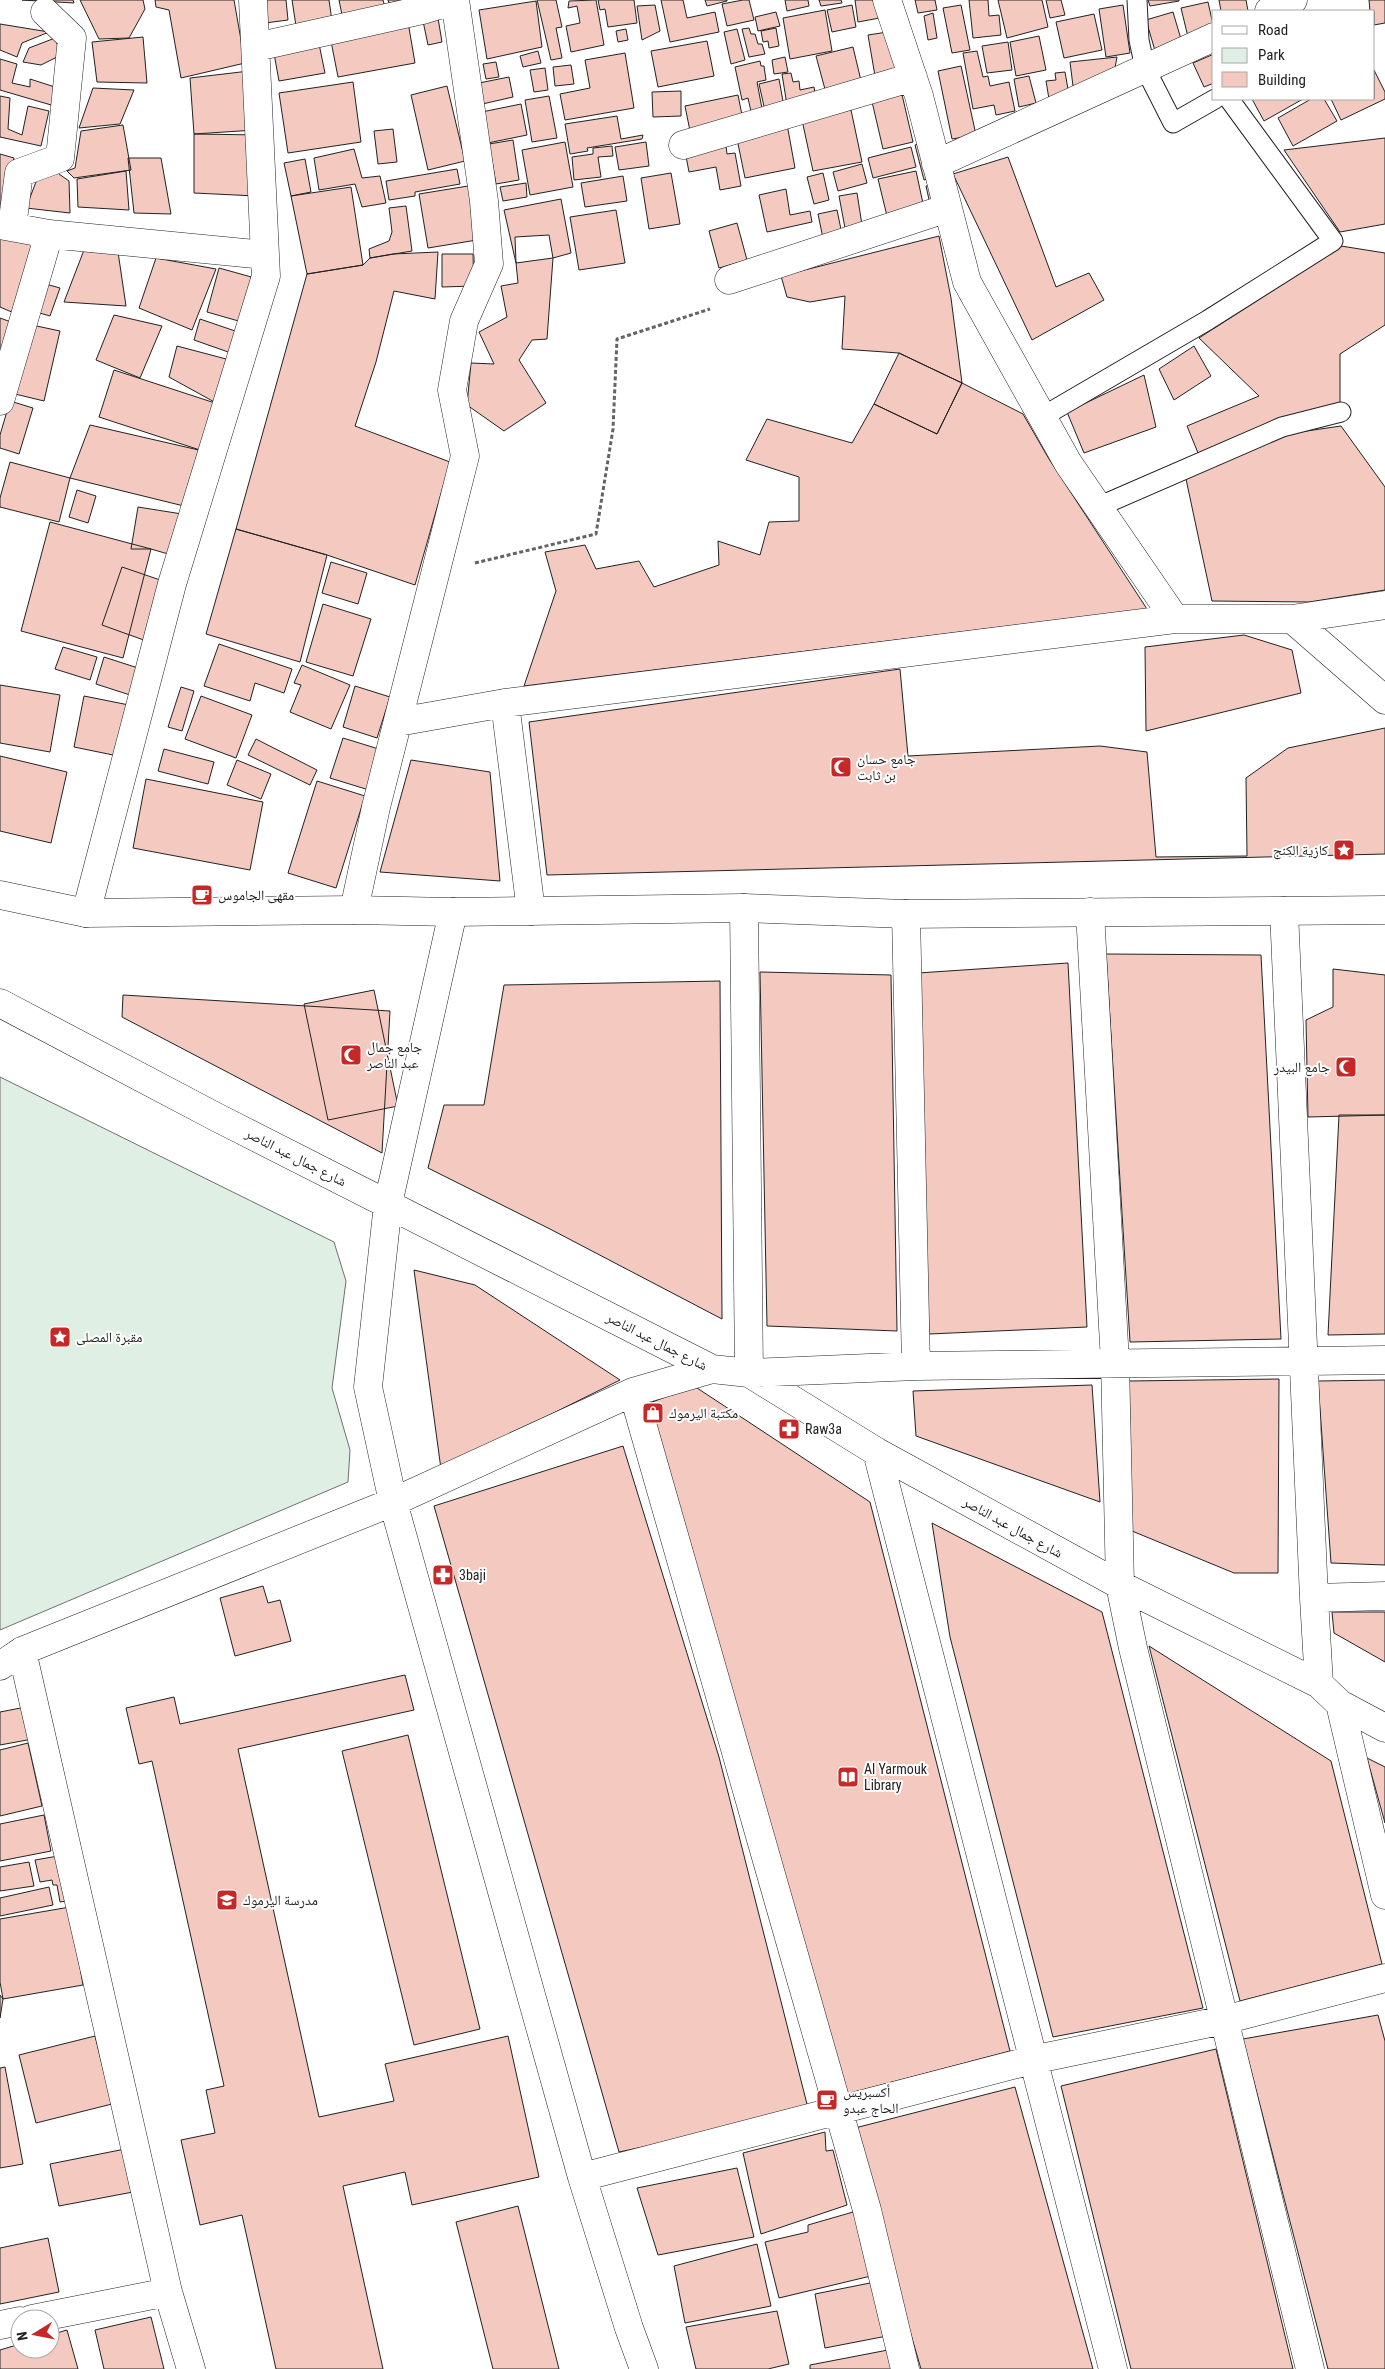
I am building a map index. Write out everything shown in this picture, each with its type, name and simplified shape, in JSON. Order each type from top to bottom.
[{"type":"street","points":[[86,913],[172,584],[266,276],[253,0]]},
{"type":"street","points":[[256,47],[422,10],[455,0],[484,201],[489,264],[464,321],[452,390],[465,456],[376,806],[354,910]]},
{"type":"street","points":[[887,0],[912,77],[967,282],[1068,463],[1175,619]]},
{"type":"street","points":[[1271,10],[1293,0]]},
{"type":"street","points":[[45,12],[72,38],[60,158],[20,173],[6,226],[49,234],[265,255]]},
{"type":"street","points":[[936,164],[1212,37]]},
{"type":"street","points":[[683,145],[912,77]]},
{"type":"street","points":[[729,280],[948,208]]},
{"type":"street","points":[[0,401],[49,234]]},
{"type":"street","points":[[398,722],[505,703],[1175,619],[1292,619],[1385,604]]},
{"type":"street","points":[[1292,619],[1385,700]]},
{"type":"street","points":[[505,703],[530,911]]},
{"type":"street","points":[[0,895],[86,913],[354,910],[453,912],[744,908],[906,914],[1385,910]]},
{"type":"street","points":[[744,908],[749,1373],[916,1366],[1385,1360]]},
{"type":"street","points":[[1284,911],[1319,1684]]},
{"type":"street","points":[[453,912],[388,1204],[368,1387],[393,1502],[582,2177],[629,2328],[644,2369]]},
{"type":"street","points":[[1090,912],[1115,1362],[1120,1585],[1310,2369]]},
{"type":"street","points":[[906,914],[916,1366]]},
{"type":"street","name":"شارع جمال عبد الناصر","points":[[0,1003],[712,1369],[749,1373],[877,1452],[1120,1585],[1319,1684],[1340,1704],[1385,1728]]},
{"type":"street","points":[[191,2369],[168,2292],[11,1658],[393,1502],[633,1392],[712,1369]]},
{"type":"street","points":[[633,1392],[867,2210],[905,2369]]},
{"type":"street","points":[[877,1452],[1113,2369]]},
{"type":"street","points":[[1314,1598],[1385,1596]]},
{"type":"street","points":[[1340,1704],[1385,1895]]},
{"type":"street","points":[[582,2177],[1032,2060],[1224,2020],[1385,1978]]},
{"type":"street","points":[[60,2313],[168,2292]]},
{"type":"lane","points":[[1137,0],[1139,40],[1145,68],[1173,123],[1213,100]]},
{"type":"lane","points":[[1042,417],[1208,320],[1333,240],[1230,100]]},
{"type":"lane","points":[[1098,507],[1282,427],[1341,412]]},
{"type":"path","points":[[434,572],[596,534],[613,429],[617,339],[715,308],[729,280]]},
{"type":"green space","points":[[0,1077],[334,1242],[346,1281],[332,1388],[350,1450],[348,1482],[0,1630]]},
{"type":"building","points":[[22,0],[73,0],[74,3]]},
{"type":"building","points":[[80,0],[143,0],[145,9],[129,38],[99,39]]},
{"type":"building","points":[[155,0],[234,0],[245,63],[181,78],[169,10],[156,7]]},
{"type":"building","points":[[262,0],[286,0],[288,20],[265,23]]},
{"type":"building","points":[[292,0],[329,0],[332,21],[296,26]]},
{"type":"building","points":[[339,0],[383,0],[386,11],[343,20]]},
{"type":"building","points":[[388,0],[406,0],[389,3]]},
{"type":"building","points":[[537,0],[556,0],[562,27],[556,28],[562,58],[551,60]]},
{"type":"building","points":[[596,0],[604,45],[571,52],[566,26],[580,23],[577,6],[568,8],[569,1]]},
{"type":"building","points":[[598,0],[634,0],[637,23],[608,27],[605,9],[600,10]]},
{"type":"building","points":[[661,0],[683,0],[687,18],[715,12],[719,32],[670,42]]},
{"type":"building","points":[[705,0],[727,0],[727,1],[707,6]]},
{"type":"building","points":[[749,0],[754,20],[727,26],[722,4]]},
{"type":"building","points":[[785,0],[808,0],[809,6],[787,11]]},
{"type":"building","points":[[819,0],[841,0],[842,3],[821,6]]},
{"type":"building","points":[[855,0],[882,0],[885,17],[858,22]]},
{"type":"building","points":[[915,0],[935,0],[937,10],[918,13]]},
{"type":"building","points":[[969,0],[988,0],[989,16],[999,15],[1001,35],[973,38]]},
{"type":"building","points":[[998,0],[1042,0],[1048,27],[1007,38]]},
{"type":"building","points":[[1046,0],[1061,0],[1065,15],[1050,18]]},
{"type":"building","points":[[1148,0],[1179,0],[1179,1],[1150,6]]},
{"type":"building","points":[[1219,0],[1246,0],[1248,10],[1221,10]]},
{"type":"building","points":[[1369,0],[1385,0],[1385,23],[1375,25],[1375,10],[1370,10]]},
{"type":"building","points":[[536,1],[542,47],[487,59],[479,10]]},
{"type":"building","points":[[1208,2],[1212,30],[1188,37],[1181,8]]},
{"type":"building","points":[[655,5],[660,31],[642,40],[637,6]]},
{"type":"building","points":[[852,5],[856,27],[832,32],[827,10]]},
{"type":"building","points":[[961,5],[970,50],[952,53],[943,8]]},
{"type":"building","points":[[1123,5],[1130,53],[1106,57],[1099,9]]},
{"type":"building","points":[[825,10],[832,51],[790,59],[783,18]]},
{"type":"building","points":[[776,12],[780,26],[758,31],[755,17]]},
{"type":"building","points":[[1173,12],[1183,46],[1156,54],[1146,20]]},
{"type":"building","points":[[933,13],[937,38],[928,40],[924,16]]},
{"type":"building","points":[[1094,14],[1102,50],[1064,58],[1056,22]]},
{"type":"building","points":[[438,18],[442,42],[428,45],[423,21]]},
{"type":"building","points":[[408,22],[415,63],[338,77],[330,36]]},
{"type":"building","points":[[0,24],[49,32],[22,43],[17,57],[0,50]]},
{"type":"building","points":[[749,28],[751,34],[755,34],[758,44],[762,44],[765,54],[749,57],[742,29]]},
{"type":"building","points":[[776,28],[779,46],[769,48],[768,41],[763,42],[761,31]]},
{"type":"building","points":[[626,29],[628,40],[618,42],[616,31]]},
{"type":"building","points":[[737,29],[745,60],[731,64],[724,32]]},
{"type":"building","points":[[894,31],[901,71],[875,76],[868,35]]},
{"type":"building","points":[[1039,36],[1046,70],[1016,76],[1010,42]]},
{"type":"building","points":[[143,37],[147,83],[97,82],[92,42]]},
{"type":"building","points":[[55,38],[61,55],[41,65],[23,62],[29,48]]},
{"type":"building","points":[[318,39],[325,73],[279,81],[273,48]]},
{"type":"building","points":[[707,41],[714,76],[658,87],[651,51]]},
{"type":"building","points":[[1008,42],[1012,70],[987,73],[982,46]]},
{"type":"building","points":[[853,47],[862,85],[826,93],[816,56]]},
{"type":"building","points":[[538,51],[541,63],[523,67],[520,56]]},
{"type":"building","points":[[977,51],[983,77],[988,76],[990,86],[1009,82],[1015,111],[996,115],[994,105],[973,109],[963,53]]},
{"type":"building","points":[[625,53],[634,108],[565,120],[560,94],[590,88],[585,60]]},
{"type":"building","points":[[1212,55],[1212,84],[1204,87],[1193,63]]},
{"type":"building","points":[[785,57],[788,72],[774,74],[772,60]]},
{"type":"building","points":[[1117,57],[1113,78],[1073,86],[1070,62]]},
{"type":"building","points":[[0,59],[17,64],[12,83],[30,87],[30,79],[58,88],[58,107],[0,90]]},
{"type":"building","points":[[760,61],[761,66],[764,66],[766,80],[757,82],[763,114],[752,116],[748,98],[742,100],[735,67]]},
{"type":"building","points":[[496,62],[499,77],[486,79],[483,64]]},
{"type":"building","points":[[571,65],[574,84],[555,86],[553,67]]},
{"type":"building","points":[[961,66],[976,135],[952,139],[938,71]]},
{"type":"building","points":[[545,68],[548,90],[534,92],[530,70]]},
{"type":"building","points":[[249,71],[255,130],[194,134],[190,78]]},
{"type":"building","points":[[1065,72],[1069,95],[1049,99],[1046,81],[1056,80],[1055,73]]},
{"type":"building","points":[[1375,72],[1385,92],[1385,99],[1341,120],[1331,100],[1375,100]]},
{"type":"building","points":[[791,73],[793,82],[799,81],[800,90],[814,87],[816,99],[787,105],[782,74]]},
{"type":"building","points":[[1029,76],[1036,103],[1019,107],[1014,79]]},
{"type":"building","points":[[509,77],[513,97],[478,105],[474,84]]},
{"type":"building","points":[[779,79],[784,107],[765,111],[759,84]]},
{"type":"building","points":[[353,82],[361,142],[288,153],[279,93]]},
{"type":"building","points":[[447,86],[465,161],[428,170],[411,95]]},
{"type":"building","points":[[900,86],[913,142],[883,149],[870,93]]},
{"type":"building","points":[[93,88],[134,90],[120,124],[79,128]]},
{"type":"building","points":[[681,91],[681,116],[653,117],[652,92]]},
{"type":"building","points":[[738,95],[743,120],[690,131],[685,106]]},
{"type":"building","points":[[0,96],[10,98],[8,129],[22,135],[28,106],[49,111],[41,146],[0,137]]},
{"type":"building","points":[[549,96],[557,138],[532,142],[525,100]]},
{"type":"building","points":[[1253,100],[1301,100],[1264,121]]},
{"type":"building","points":[[1309,100],[1325,100],[1337,121],[1293,146],[1278,118]]},
{"type":"building","points":[[521,104],[527,135],[478,145],[472,114]]},
{"type":"building","points":[[851,110],[862,162],[813,171],[802,120]]},
{"type":"building","points":[[617,116],[621,139],[643,135],[642,139],[587,148],[588,151],[570,154],[565,124]]},
{"type":"building","points":[[787,124],[795,168],[745,178],[736,134]]},
{"type":"building","points":[[123,125],[131,170],[74,178],[67,171],[75,168],[81,131]]},
{"type":"building","points":[[393,129],[397,162],[378,164],[374,131]]},
{"type":"building","points":[[194,134],[261,135],[256,196],[194,193]]},
{"type":"building","points":[[725,138],[727,154],[735,153],[741,186],[720,190],[716,167],[689,172],[685,151]]},
{"type":"building","points":[[1385,138],[1385,224],[1340,232],[1284,150]]},
{"type":"building","points":[[513,140],[519,180],[496,184],[489,144]]},
{"type":"building","points":[[565,142],[573,187],[530,195],[522,150]]},
{"type":"building","points":[[646,142],[649,166],[619,170],[615,147]]},
{"type":"building","points":[[925,142],[934,177],[924,180],[915,145]]},
{"type":"building","points":[[612,146],[613,156],[598,157],[601,177],[574,180],[572,157],[593,154],[593,148]]},
{"type":"building","points":[[911,147],[916,167],[873,178],[868,158]]},
{"type":"building","points":[[354,149],[362,178],[380,176],[386,203],[362,207],[355,184],[319,190],[314,158]]},
{"type":"building","points":[[0,154],[14,158],[2,204],[0,204]]},
{"type":"building","points":[[1008,157],[1056,287],[1089,273],[1104,300],[1032,340],[953,174]]},
{"type":"building","points":[[128,158],[161,158],[171,214],[134,213]]},
{"type":"building","points":[[305,159],[311,192],[291,196],[284,163]]},
{"type":"building","points":[[862,164],[867,183],[838,191],[833,172]]},
{"type":"building","points":[[52,169],[69,181],[70,213],[26,208],[39,174]]},
{"type":"building","points":[[457,169],[460,184],[415,192],[415,196],[389,200],[386,181]]},
{"type":"building","points":[[126,171],[129,210],[78,207],[77,179]]},
{"type":"building","points":[[916,171],[924,208],[887,216],[878,179]]},
{"type":"building","points":[[671,173],[680,224],[649,229],[641,178]]},
{"type":"building","points":[[823,173],[829,200],[814,204],[807,177]]},
{"type":"building","points":[[623,176],[627,201],[585,207],[581,183]]},
{"type":"building","points":[[526,183],[527,197],[503,201],[500,187]]},
{"type":"building","points":[[938,184],[930,204],[926,186]]},
{"type":"building","points":[[474,185],[483,239],[428,248],[419,194]]},
{"type":"building","points":[[351,187],[363,265],[307,274],[291,196]]},
{"type":"building","points":[[786,189],[790,215],[810,211],[812,222],[767,232],[759,195]]},
{"type":"building","points":[[857,193],[862,225],[845,228],[839,196]]},
{"type":"building","points":[[561,199],[571,253],[553,258],[549,235],[515,237],[516,263],[504,210]]},
{"type":"building","points":[[406,206],[412,251],[370,258],[369,249],[389,241],[392,232],[389,208]]},
{"type":"building","points":[[616,210],[625,263],[579,270],[570,217]]},
{"type":"building","points":[[837,210],[843,239],[824,243],[818,214]]},
{"type":"building","points":[[737,223],[747,260],[719,268],[709,231]]},
{"type":"building","points":[[939,236],[951,298],[962,383],[899,353],[842,349],[845,296],[810,302],[787,297],[781,276]]},
{"type":"building","points":[[0,238],[44,238],[21,316],[0,307]]},
{"type":"building","points":[[1341,246],[1385,253],[1385,325],[1340,354],[1340,405],[1198,453],[1187,426],[1259,396],[1199,338]]},
{"type":"building","points":[[84,250],[118,252],[126,306],[64,302]]},
{"type":"building","points":[[438,252],[435,299],[394,291],[376,362],[355,426],[450,462],[415,585],[327,555],[236,529],[307,274],[363,265],[370,258],[393,254]]},
{"type":"building","points":[[442,254],[473,254],[474,286],[442,287]]},
{"type":"building","points":[[156,258],[216,269],[192,330],[139,308]]},
{"type":"building","points":[[553,258],[547,339],[532,340],[519,360],[546,403],[504,431],[467,405],[471,363],[494,364],[479,332],[507,317],[501,286],[518,283],[516,263]]},
{"type":"building","points":[[219,268],[255,278],[242,322],[207,312]]},
{"type":"building","points":[[42,283],[60,288],[50,316],[33,311]]},
{"type":"building","points":[[114,315],[162,326],[140,378],[96,360]]},
{"type":"building","points":[[0,318],[22,326],[0,396]]},
{"type":"building","points":[[200,319],[241,333],[234,354],[194,340]]},
{"type":"building","points":[[32,325],[60,331],[44,401],[15,394]]},
{"type":"building","points":[[177,346],[230,360],[218,404],[169,377]]},
{"type":"building","points":[[1194,346],[1211,376],[1174,400],[1159,369]]},
{"type":"building","points":[[899,353],[962,383],[937,434],[874,404]]},
{"type":"building","points":[[114,370],[218,404],[203,451],[99,417]]},
{"type":"building","points":[[1144,375],[1156,427],[1084,453],[1067,412]]},
{"type":"building","points":[[962,383],[1023,414],[1049,459],[1147,609],[524,686],[556,591],[545,552],[585,545],[596,569],[639,561],[654,587],[719,565],[718,541],[760,555],[769,522],[799,521],[799,477],[746,460],[767,419],[852,443],[874,404],[937,434]]},
{"type":"building","points":[[10,401],[33,408],[19,454],[0,448],[0,435]]},
{"type":"building","points":[[90,425],[203,451],[192,508],[70,478]]},
{"type":"building","points":[[1341,426],[1385,487],[1385,590],[1309,602],[1212,601],[1186,479],[1286,434]]},
{"type":"building","points":[[10,462],[70,478],[59,522],[0,507],[0,498]]},
{"type":"building","points":[[77,490],[96,496],[88,523],[69,517]]},
{"type":"building","points":[[138,507],[182,514],[175,556],[151,549],[131,549]]},
{"type":"building","points":[[50,522],[151,549],[123,658],[21,631]]},
{"type":"building","points":[[236,529],[327,555],[300,662],[206,634]]},
{"type":"building","points":[[331,562],[367,573],[358,604],[322,593]]},
{"type":"building","points":[[122,567],[172,584],[152,643],[102,625]]},
{"type":"building","points":[[323,604],[371,619],[353,676],[306,662]]},
{"type":"building","points":[[1244,635],[1292,650],[1301,693],[1146,731],[1145,647]]},
{"type":"building","points":[[219,644],[292,669],[284,693],[255,683],[250,701],[204,686]]},
{"type":"building","points":[[63,647],[97,657],[90,680],[55,669]]},
{"type":"building","points":[[104,657],[138,668],[130,695],[96,684]]},
{"type":"building","points":[[302,665],[350,685],[331,729],[290,712],[301,685],[294,683]]},
{"type":"building","name":"جامع حسان بن ثابت","points":[[900,669],[908,756],[1100,746],[1147,752],[1156,857],[1247,856],[1246,778],[1288,748],[1385,728],[1385,854],[547,875],[529,722]]},
{"type":"building","points":[[0,685],[60,695],[50,752],[0,743]]},
{"type":"building","points":[[355,686],[390,697],[377,738],[343,727]]},
{"type":"building","points":[[181,687],[194,691],[182,731],[168,727]]},
{"type":"building","points":[[84,696],[129,705],[118,756],[74,747]]},
{"type":"building","points":[[201,696],[252,715],[236,758],[185,739]]},
{"type":"building","points":[[343,738],[382,750],[369,790],[330,778]]},
{"type":"building","points":[[256,739],[317,770],[310,785],[248,755]]},
{"type":"building","points":[[164,749],[214,762],[208,784],[158,771]]},
{"type":"building","points":[[0,756],[67,772],[51,843],[0,831]]},
{"type":"building","points":[[237,760],[271,774],[261,799],[227,785]]},
{"type":"building","points":[[411,760],[490,772],[500,881],[380,872]]},
{"type":"building","points":[[146,779],[263,802],[250,870],[133,848]]},
{"type":"building","points":[[317,781],[365,796],[336,888],[288,873]]},
{"type":"building","points":[[1106,954],[1261,955],[1281,1339],[1130,1342]]},
{"type":"building","points":[[1068,963],[1087,1327],[929,1334],[918,973]]},
{"type":"building","name":"جامع البيدر","points":[[1333,969],[1385,975],[1385,1115],[1308,1117],[1306,1020],[1333,1007]]},
{"type":"building","points":[[760,972],[891,975],[897,1331],[767,1326]]},
{"type":"building","points":[[720,981],[722,1319],[428,1168],[444,1105],[484,1105],[504,985]]},
{"type":"building","name":"جامع جمال عبد الناصر","points":[[374,990],[398,1106],[328,1120],[304,1004]]},
{"type":"building","points":[[123,995],[390,1011],[382,1153],[122,1017]]},
{"type":"building","points":[[1339,1115],[1385,1115],[1385,1334],[1328,1335]]},
{"type":"building","points":[[414,1270],[475,1285],[620,1380],[441,1469]]},
{"type":"building","points":[[1279,1379],[1278,1573],[1234,1573],[1132,1531],[1129,1381]]},
{"type":"building","points":[[1385,1380],[1385,1565],[1331,1563],[1318,1381]]},
{"type":"building","points":[[1092,1385],[1100,1502],[916,1436],[913,1391]]},
{"type":"building","name":"Al Yarmouk Library","points":[[694,1386],[870,1502],[1010,2051],[847,2094],[647,1404]]},
{"type":"building","points":[[623,1446],[719,1757],[809,2112],[619,2152],[434,1506]]},
{"type":"building","points":[[932,1523],[1102,1612],[1203,2008],[1053,2037],[950,1637]]},
{"type":"building","points":[[263,1586],[268,1603],[280,1600],[291,1641],[235,1656],[220,1598]]},
{"type":"building","points":[[1332,1612],[1385,1612],[1385,1662],[1334,1633]]},
{"type":"building","points":[[1149,1646],[1331,1761],[1382,1964],[1240,2001]]},
{"type":"building","name":"مدرسة اليرموك","points":[[405,1675],[414,1710],[238,1749],[319,2117],[394,2101],[385,2064],[508,2036],[539,2177],[412,2205],[405,2172],[343,2186],[383,2369],[276,2369],[242,2215],[200,2225],[181,2140],[215,2133],[206,2090],[224,2086],[152,1761],[139,1764],[126,1708],[174,1697],[180,1724]]},
{"type":"building","points":[[31,1706],[38,1738],[0,1745],[0,1712]]},
{"type":"building","points":[[408,1735],[480,2029],[414,2045],[342,1751]]},
{"type":"building","points":[[28,1743],[42,1806],[0,1816],[0,1750]]},
{"type":"building","points":[[1367,1758],[1385,1767],[1385,1823]]},
{"type":"building","points":[[44,1815],[51,1851],[0,1861],[0,1824]]},
{"type":"building","points":[[64,1855],[72,1900],[60,1902],[57,1885],[53,1885],[52,1880],[40,1882],[35,1860]]},
{"type":"building","points":[[29,1862],[34,1886],[0,1891],[0,1867]]},
{"type":"building","points":[[49,1887],[53,1905],[0,1916],[0,1898]]},
{"type":"building","points":[[70,1907],[83,1985],[3,1999],[0,1982],[0,1919]]},
{"type":"building","points":[[0,1995],[3,1999],[0,2018]]},
{"type":"building","points":[[1378,2015],[1385,2041],[1385,2369],[1328,2369],[1243,2039]]},
{"type":"building","points":[[95,2036],[112,2104],[36,2123],[19,2055]]},
{"type":"building","points":[[1216,2049],[1293,2369],[1131,2369],[1061,2086]]},
{"type":"building","points":[[5,2067],[23,2164],[0,2168],[0,2068]]},
{"type":"building","points":[[1015,2087],[1093,2369],[921,2369],[851,2129]]},
{"type":"building","points":[[825,2132],[826,2151],[833,2150],[847,2205],[761,2234],[743,2153]]},
{"type":"building","points":[[125,2149],[133,2192],[59,2206],[50,2164]]},
{"type":"building","points":[[737,2168],[754,2237],[658,2255],[637,2188]]},
{"type":"building","points":[[518,2206],[559,2369],[493,2369],[456,2222]]},
{"type":"building","points":[[860,2210],[875,2275],[779,2298],[765,2242],[808,2232],[808,2225]]},
{"type":"building","points":[[48,2238],[59,2292],[0,2304],[0,2248]]},
{"type":"building","points":[[757,2244],[771,2306],[685,2323],[674,2266]]},
{"type":"building","points":[[875,2282],[887,2336],[825,2348],[815,2294]]},
{"type":"building","points":[[777,2311],[789,2364],[768,2369],[696,2369],[686,2327]]},
{"type":"building","points":[[151,2317],[164,2369],[104,2369],[95,2330]]},
{"type":"building","points":[[67,2330],[78,2369],[0,2369],[0,2350],[10,2347],[10,2359],[60,2359],[60,2332]]},
{"type":"building","points":[[888,2350],[892,2369],[810,2369],[810,2365]]},
{"type":"place","name":"جامع حسان بن ثابت","points":[[841,767]]},
{"type":"place","name":"كازية الكنج","points":[[1344,850]]},
{"type":"place","name":"مقهى الجاموس","points":[[202,895]]},
{"type":"place","name":"جامع جمال عبد الناصر","points":[[351,1055]]},
{"type":"place","name":"جامع البيدر","points":[[1346,1067]]},
{"type":"place","name":"مقبرة المصلى","points":[[60,1337]]},
{"type":"place","name":"مكتبة اليرموك","points":[[653,1413]]},
{"type":"place","name":"Raw3a","points":[[789,1429]]},
{"type":"place","name":"3baji","points":[[443,1575]]},
{"type":"place","name":"Al Yarmouk Library","points":[[848,1777]]},
{"type":"place","name":"مدرسة اليرموك","points":[[227,1900]]},
{"type":"place","name":"أكسبريس الحاج عبدو","points":[[827,2100]]}]
